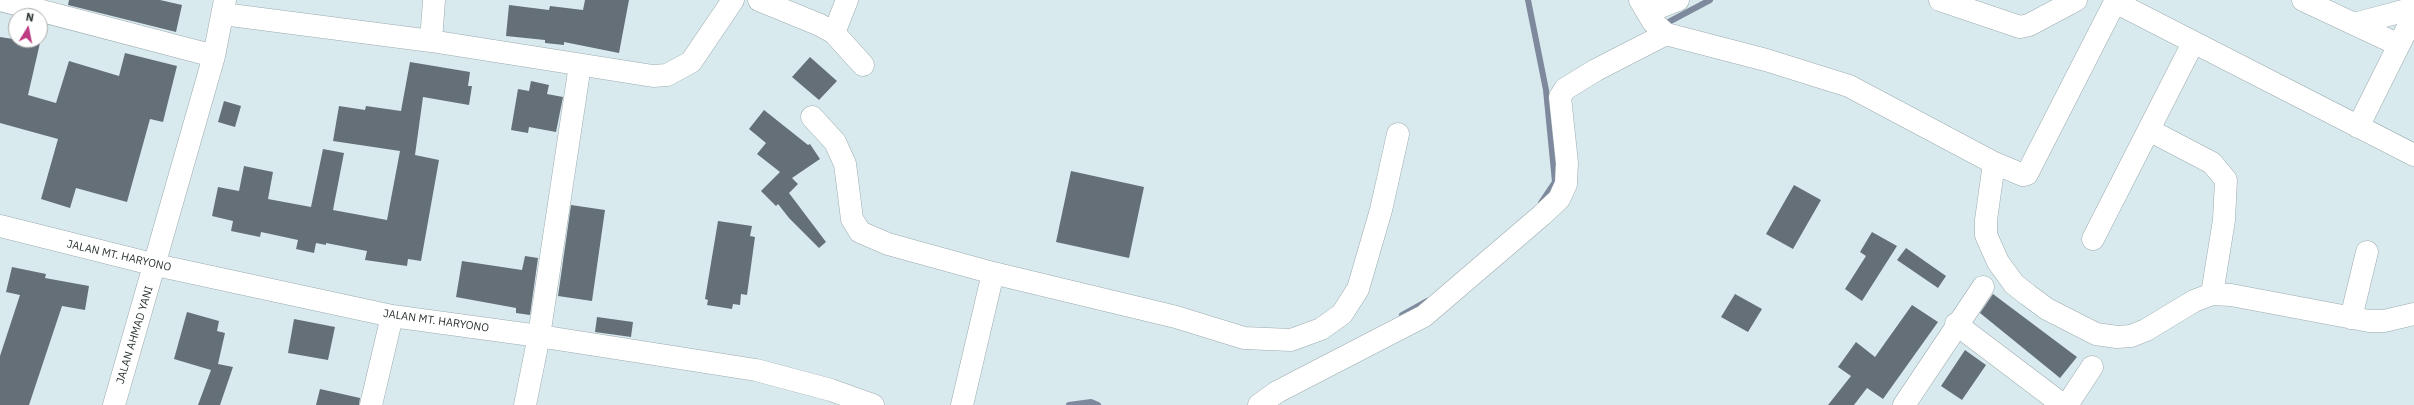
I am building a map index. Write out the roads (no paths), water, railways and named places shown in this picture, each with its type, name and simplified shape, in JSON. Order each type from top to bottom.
[{"type":"street","points":[[0,0],[214,56]]},
{"type":"street","points":[[431,41],[434,0]]},
{"type":"street","points":[[224,7],[653,76],[667,75],[691,62],[733,0]]},
{"type":"street","points":[[759,0],[820,25],[834,33],[863,65]]},
{"type":"street","points":[[834,33],[847,0]]},
{"type":"street","points":[[1259,405],[1277,392],[1424,316],[1559,199],[1566,184],[1567,163],[1560,97],[1565,89],[1596,70],[1678,0]]},
{"type":"street","points":[[1940,0],[2020,27],[2028,25],[2076,0]]},
{"type":"street","points":[[2303,0],[2399,45]]},
{"type":"street","points":[[1653,20],[1766,60],[1849,86],[1994,163],[2018,174],[2027,174],[2115,1],[2193,43],[2414,155]]},
{"type":"street","name":"JALAN AHMAD YANI","points":[[114,405],[156,265],[214,56],[224,7]]},
{"type":"street","points":[[2354,24],[2414,8]]},
{"type":"street","points":[[2358,127],[2414,15]]},
{"type":"street","points":[[2093,239],[2193,43]]},
{"type":"street","points":[[525,405],[539,336],[580,65]]},
{"type":"street","points":[[812,117],[835,142],[845,164],[852,219],[860,232],[888,244],[994,273],[1176,317],[1244,338],[1291,340],[1320,330],[1342,314],[1358,289],[1381,210],[1398,134]]},
{"type":"street","points":[[2149,130],[2212,163],[2226,180],[2224,220],[2212,294]]},
{"type":"street","points":[[1994,163],[1986,220],[1986,235],[1990,247],[2014,284],[2047,309],[2096,334],[2116,337],[2130,336],[2146,330],[2194,301],[2212,294],[2231,295],[2351,318],[2384,321],[2414,314]]},
{"type":"street","name":"JALAN MT. HARYONO","points":[[0,226],[156,265],[392,316],[539,336],[756,370],[831,390],[873,405]]},
{"type":"street","points":[[2351,318],[2367,252]]},
{"type":"street","points":[[962,405],[994,273]]},
{"type":"street","points":[[1904,405],[1956,324],[1983,287]]},
{"type":"street","points":[[371,405],[392,316]]},
{"type":"street","points":[[1956,324],[2063,405]]},
{"type":"street","points":[[2067,405],[2092,367]]},
{"type":"waterway","points":[[1528,0],[1546,90],[1555,182],[1541,203]]},
{"type":"waterway","points":[[1663,25],[1710,0]]},
{"type":"waterway","points":[[1402,315],[1427,301]]},
{"type":"waterway","points":[[1069,405],[1091,402],[1098,405]]}]
